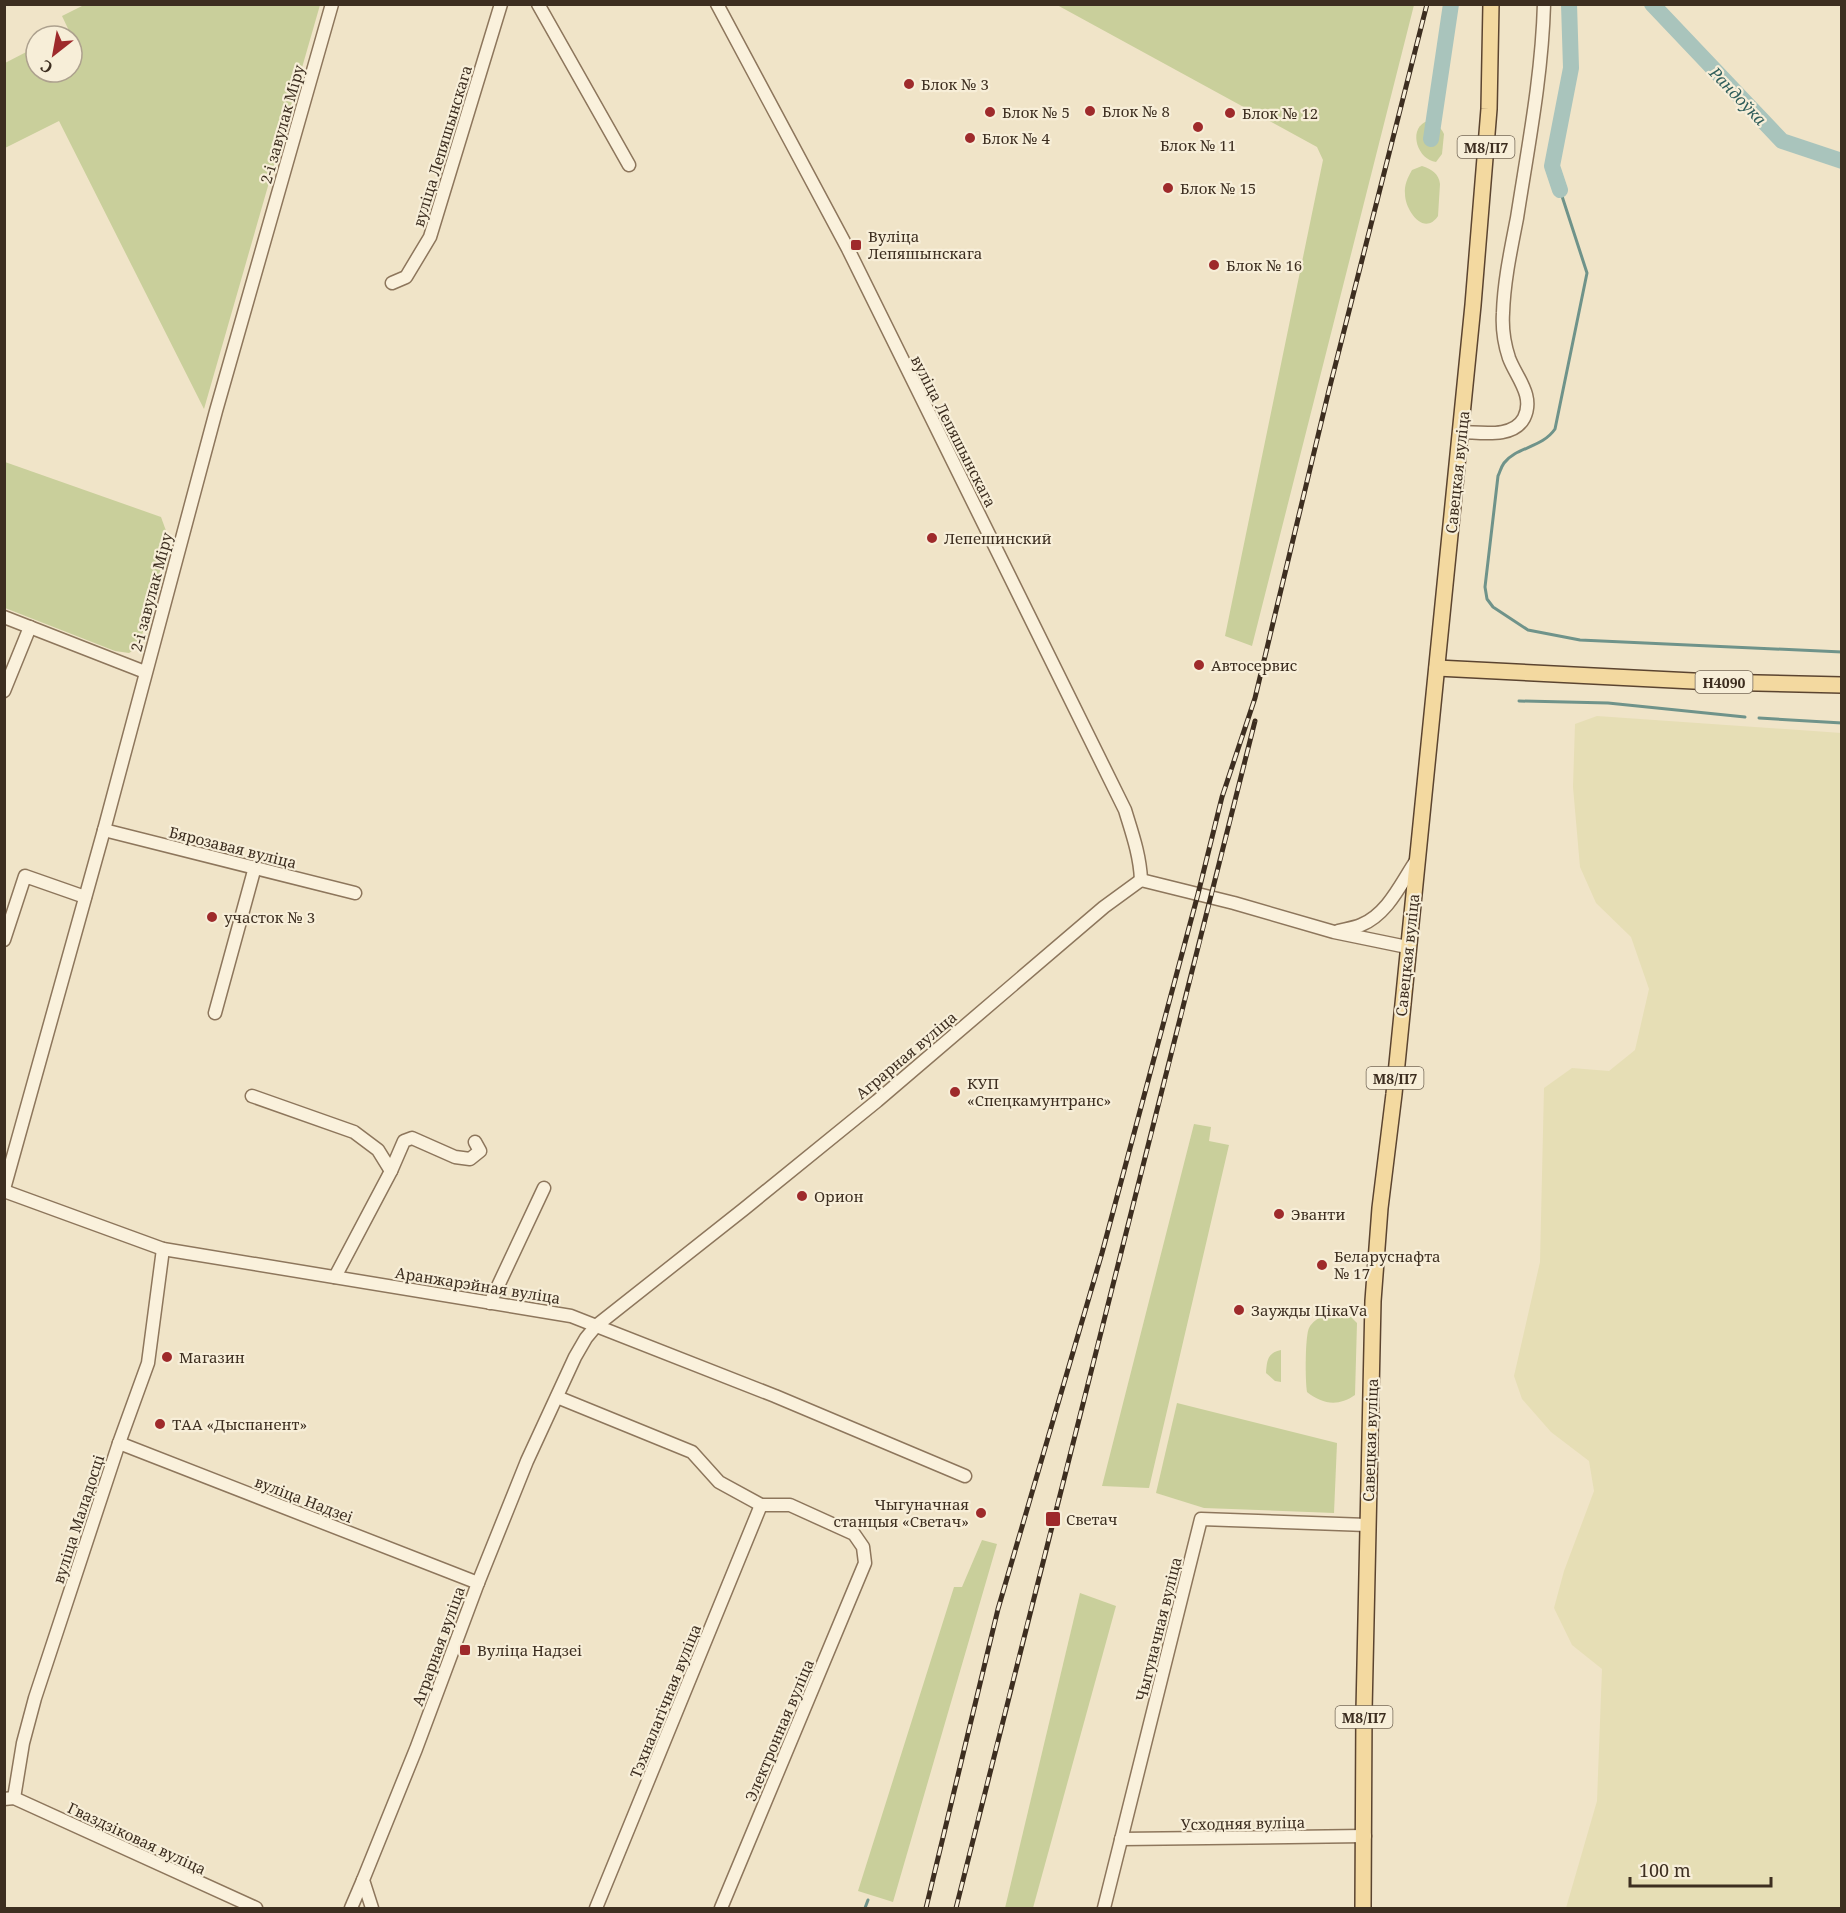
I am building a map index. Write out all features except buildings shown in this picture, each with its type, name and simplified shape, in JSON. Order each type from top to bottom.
[{"type":"main road","name":"Савецкая вуліца","points":[[1363,1908],[1367,1525],[1373,1301],[1380,1208],[1394,1094],[1474,297],[1488,128],[1491,4]]},
{"type":"main road","name":"Н4090","points":[[1437,668],[1713,682],[1842,685]]},
{"type":"street","name":"2-і завулак Міру","points":[[4,1190],[104,830],[219,400],[332,4]]},
{"type":"street","name":"вуліца Лепяшынскага","points":[[392,283],[405,277],[430,237],[501,4]]},
{"type":"street","points":[[538,4],[629,165]]},
{"type":"street","name":"вуліца Лепяшынскага","points":[[717,4],[848,249],[1125,810],[1138,851],[1140,880]]},
{"type":"street","points":[[1461,432],[1502,432],[1520,424],[1527,408],[1524,386],[1509,359],[1503,337],[1503,312],[1533,120],[1543,37],[1544,4]]},
{"type":"street","points":[[4,617],[145,672]]},
{"type":"street","points":[[4,691],[30,627]]},
{"type":"street","name":"Бярозавая вуліца","points":[[104,830],[355,893]]},
{"type":"street","points":[[1334,932],[1361,925],[1377,916],[1390,901],[1416,861]]},
{"type":"street","points":[[215,1012],[255,867]]},
{"type":"street","points":[[4,940],[25,876],[85,897]]},
{"type":"street","points":[[1140,880],[1234,903],[1334,932],[1407,947]]},
{"type":"street","name":"Аграрная вуліца","points":[[351,1908],[416,1749],[477,1583],[527,1461],[586,1338],[596,1326],[877,1101],[1104,907],[1140,880]]},
{"type":"street","points":[[252,1096],[354,1132],[378,1150],[391,1171]]},
{"type":"street","points":[[335,1277],[391,1171],[404,1141],[412,1138],[454,1157],[470,1159],[480,1151],[475,1142]]},
{"type":"street","points":[[490,1303],[544,1188]]},
{"type":"street","name":"Аранжарэйная вуліца","points":[[4,1190],[163,1249],[562,1314],[775,1396],[965,1476]]},
{"type":"street","name":"вуліца Маладосці","points":[[9,1799],[35,1698],[119,1443],[148,1363],[163,1249]]},
{"type":"street","points":[[557,1397],[692,1452],[719,1482],[761,1504]]},
{"type":"street","name":"вуліца Надзеі","points":[[119,1443],[477,1583]]},
{"type":"street","name":"Электронная вуліца","points":[[721,1908],[866,1563],[863,1547],[854,1534],[790,1505],[761,1504]]},
{"type":"street","name":"Тэхналагічная вуліца","points":[[596,1908],[761,1504]]},
{"type":"street","name":"Чыгуначная вуліца","points":[[1104,1908],[1201,1520],[1367,1525]]},
{"type":"street","name":"Гваздзіковая вуліца","points":[[9,1799],[256,1908]]},
{"type":"street","name":"Усходняя вуліца","points":[[1121,1839],[1365,1836]]},
{"type":"street","points":[[363,1880],[372,1908]]},
{"type":"shaded area","points":[[1597,716],[1841,733],[1841,1908],[1566,1908],[1597,1801],[1602,1669],[1572,1645],[1554,1608],[1564,1571],[1594,1491],[1589,1461],[1551,1432],[1522,1399],[1514,1376],[1540,1262],[1544,1088],[1572,1068],[1609,1071],[1635,1050],[1649,989],[1631,937],[1596,903],[1580,867],[1573,787],[1575,724]]},
{"type":"green space","points":[[84,5],[320,5],[204,409],[59,121],[5,148],[5,63],[24,53],[24,84],[84,84],[84,24],[66,24],[62,16]]},
{"type":"green space","points":[[1057,5],[1414,5],[1252,646],[1225,636],[1323,160],[1317,147]]},
{"type":"green space","points":[[1425,122],[1436,125],[1444,134],[1442,154],[1436,162],[1424,156],[1417,145],[1417,132]]},
{"type":"green space","points":[[1422,166],[1434,172],[1440,184],[1438,216],[1433,222],[1427,224],[1416,219],[1412,214],[1405,194],[1406,184],[1412,170]]},
{"type":"green space","points":[[5,462],[161,517],[169,539],[140,642],[135,649],[129,653],[115,651],[5,608]]},
{"type":"green space","points":[[1194,1124],[1211,1127],[1209,1141],[1229,1145],[1149,1488],[1102,1486]]},
{"type":"green space","points":[[1324,1316],[1351,1317],[1357,1323],[1355,1395],[1342,1401],[1324,1401],[1307,1392],[1306,1359],[1309,1328],[1313,1322]]},
{"type":"green space","points":[[1281,1350],[1281,1382],[1275,1381],[1266,1373],[1270,1355]]},
{"type":"green space","points":[[1177,1403],[1337,1443],[1334,1513],[1204,1508],[1156,1493]]},
{"type":"green space","points":[[982,1540],[997,1544],[893,1902],[858,1891],[954,1587],[962,1587]]},
{"type":"green space","points":[[1080,1593],[1116,1606],[1033,1908],[1005,1908]]},
{"type":"waterway","name":"Рандоўка","points":[[1431,139],[1451,4]]},
{"type":"waterway","name":"Рандоўка","points":[[1560,190],[1552,166],[1571,68],[1569,4]]},
{"type":"waterway","name":"Рандоўка","points":[[1652,4],[1782,141],[1842,161]]},
{"type":"waterway","points":[[1560,190],[1587,273],[1555,429],[1543,440],[1509,458],[1498,476],[1485,587],[1487,599],[1493,607],[1528,630],[1580,640],[1842,652]]},
{"type":"waterway","points":[[1519,701],[1608,703],[1745,717]]},
{"type":"waterway","points":[[1759,718],[1842,723]]},
{"type":"waterway","points":[[865,1908],[868,1900]]},
{"type":"railway","points":[[926,1908],[998,1609],[1102,1253],[1222,797],[1255,698],[1329,390],[1427,4]]},
{"type":"railway","points":[[956,1908],[1255,721]]},
{"type":"place","name":"Блок № 3","points":[[909,84]]},
{"type":"place","name":"Блок № 8","points":[[1090,111]]},
{"type":"place","name":"Блок № 5","points":[[990,112]]},
{"type":"place","name":"Блок № 12","points":[[1230,113]]},
{"type":"place","name":"Блок № 11","points":[[1198,127]]},
{"type":"place","name":"Блок № 4","points":[[970,138]]},
{"type":"place","name":"Блок № 15","points":[[1168,188]]},
{"type":"place","name":"Вуліца Лепяшынскага","points":[[856,245]]},
{"type":"place","name":"Блок № 16","points":[[1214,265]]},
{"type":"place","name":"Лепешинский","points":[[932,538]]},
{"type":"place","name":"Автосервис","points":[[1199,665]]},
{"type":"place","name":"участок № 3","points":[[212,917]]},
{"type":"place","name":"КУП «Спецкамунтранс»","points":[[955,1092]]},
{"type":"place","name":"Орион","points":[[802,1196]]},
{"type":"place","name":"Эванти","points":[[1279,1214]]},
{"type":"place","name":"Беларуснафта № 17","points":[[1322,1265]]},
{"type":"place","name":"Заужды ЦікаVа","points":[[1239,1310]]},
{"type":"place","name":"Магазин","points":[[167,1357]]},
{"type":"place","name":"ТАА «Дыспанент»","points":[[160,1424]]},
{"type":"place","name":"Чыгуначная станцыя «Светач»","points":[[981,1513]]},
{"type":"place","name":"Светач","points":[[1053,1519]]},
{"type":"place","name":"Вуліца Надзеі","points":[[465,1650]]}]
